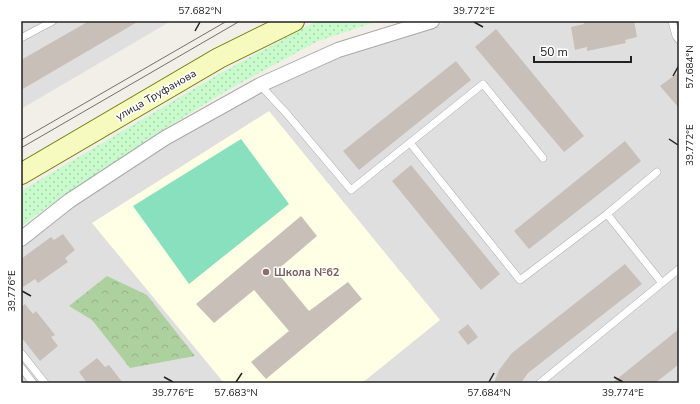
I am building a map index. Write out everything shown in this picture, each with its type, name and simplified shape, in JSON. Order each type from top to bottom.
[{"type":"street","name":"улица Труфанова","points":[[21,174],[218,58],[294,21]]},
{"type":"street","points":[[21,239],[70,201],[165,138],[260,85],[338,50],[432,21]]},
{"type":"lane","points":[[21,38],[53,21]]},
{"type":"lane","points":[[672,21],[676,36],[679,40]]},
{"type":"lane","points":[[260,85],[287,114],[351,190],[483,84],[543,158]]},
{"type":"lane","points":[[410,142],[520,280],[607,214],[657,172]]},
{"type":"lane","points":[[607,214],[662,282]]},
{"type":"lane","points":[[540,383],[679,269]]},
{"type":"lane","points":[[21,364],[23,355]]},
{"type":"lane","points":[[23,355],[45,383]]},
{"type":"lane","points":[[21,367],[33,383]]},
{"type":"shaded area","points":[[21,21],[171,21],[21,109]]},
{"type":"shaded area","points":[[455,21],[679,21],[679,383],[21,383],[21,247],[73,206],[168,142],[265,89],[340,55],[443,23]]},
{"type":"shaded area","name":"Школа №62","points":[[269,111],[440,320],[362,383],[224,383],[92,223]]},
{"type":"green space","points":[[317,21],[378,21],[318,41],[228,90],[153,136],[39,213],[21,227],[21,191],[219,74]]},
{"type":"green space","points":[[241,139],[289,204],[189,284],[133,206]]},
{"type":"green space","points":[[107,276],[147,295],[195,356],[130,368],[92,320],[69,306]]},
{"type":"building","points":[[89,21],[139,21],[21,90],[21,60]]},
{"type":"building","points":[[583,21],[634,21],[637,37],[625,40],[626,43],[587,51],[587,47],[575,50],[571,27],[584,24]]},
{"type":"building","points":[[496,29],[584,136],[564,152],[475,47]]},
{"type":"building","points":[[456,61],[471,80],[359,170],[343,151]]},
{"type":"building","points":[[679,72],[679,108],[660,86]]},
{"type":"building","points":[[625,141],[641,161],[529,249],[514,231]]},
{"type":"building","points":[[411,165],[500,274],[481,290],[392,181]]},
{"type":"building","points":[[301,216],[317,236],[276,271],[309,311],[348,282],[362,299],[266,379],[251,362],[289,331],[254,290],[214,323],[196,304]]},
{"type":"building","points":[[63,234],[75,250],[65,258],[68,262],[38,283],[35,279],[23,287],[21,283],[21,259],[51,237],[54,240]]},
{"type":"building","points":[[625,264],[642,284],[528,373],[521,383],[494,383],[499,370],[512,353]]},
{"type":"building","points":[[25,304],[33,314],[36,311],[55,335],[51,337],[58,346],[40,361],[21,337],[21,307]]},
{"type":"building","points":[[468,324],[478,337],[468,345],[458,332]]},
{"type":"building","points":[[679,329],[679,364],[673,369],[655,383],[612,383]]},
{"type":"building","points":[[97,358],[105,367],[109,365],[123,383],[87,383],[79,372]]},
{"type":"tram line","points":[[21,140],[227,21]]},
{"type":"tram line","points":[[21,148],[240,21]]},
{"type":"place","name":"Школа №62","points":[[266,272]]}]
